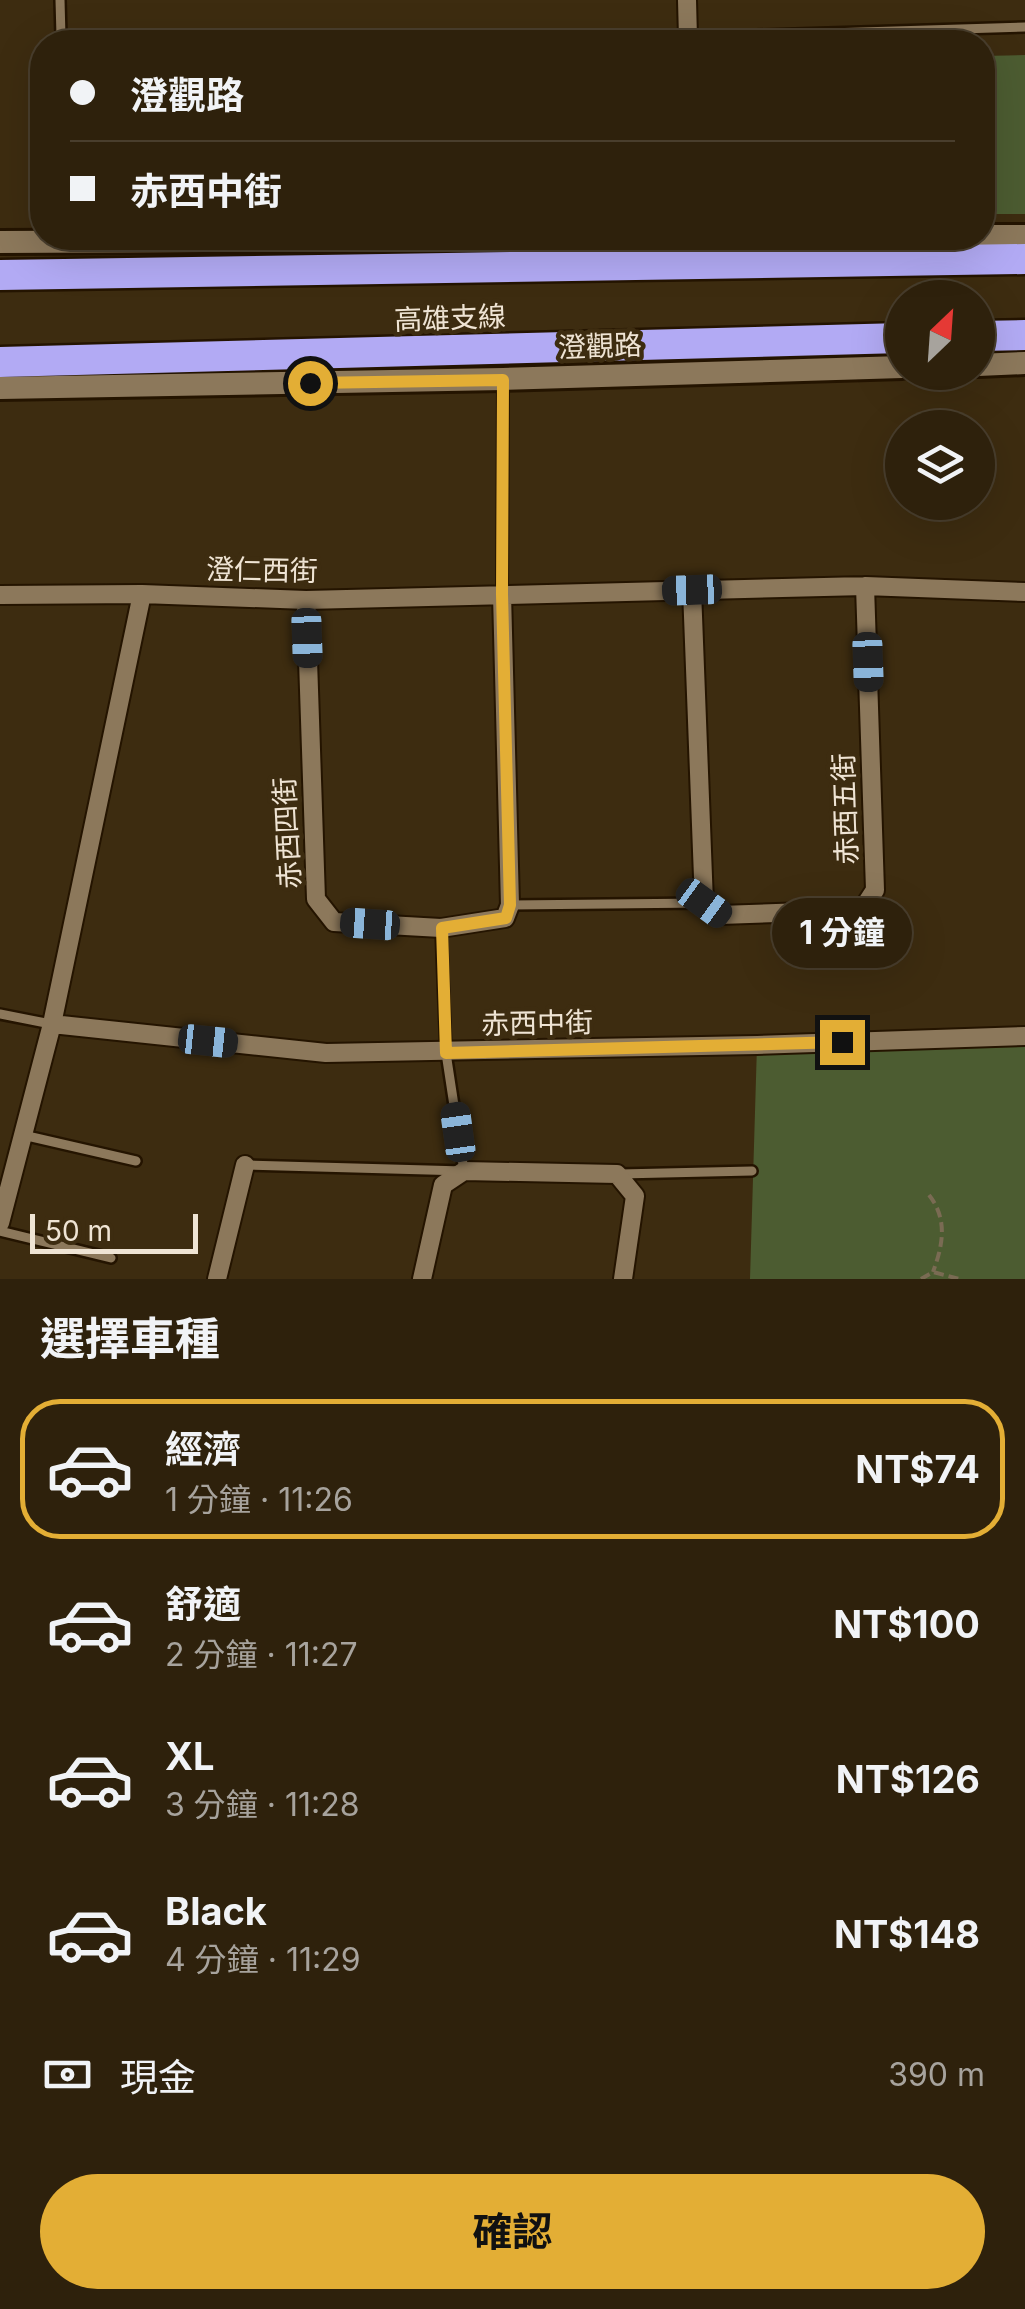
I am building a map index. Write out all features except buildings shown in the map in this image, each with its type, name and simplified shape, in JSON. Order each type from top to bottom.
[{"type":"highway","name":"高雄支線","points":[[0,274],[1025,259]]},
{"type":"highway","points":[[995,336],[1025,335]]},
{"type":"highway","name":"高雄支線","points":[[0,362],[885,338]]},
{"type":"street","points":[[687,0],[688,30]]},
{"type":"street","points":[[995,236],[1025,236]]},
{"type":"street","points":[[0,242],[30,242]]},
{"type":"street","points":[[995,365],[1025,364]]},
{"type":"street","name":"澄觀路","points":[[0,388],[503,380],[885,368]]},
{"type":"street","name":"澄仁西街","points":[[0,595],[142,594],[306,600],[865,586],[1025,592]]},
{"type":"street","name":"赤西五街","points":[[704,903],[720,915],[862,910],[876,890],[865,586]]},
{"type":"street","points":[[692,590],[704,903]]},
{"type":"street","points":[[0,1224],[52,1024],[142,594]]},
{"type":"street","points":[[502,594],[510,905]]},
{"type":"street","name":"赤西四街","points":[[306,600],[316,899],[334,922],[442,928],[506,918],[510,905]]},
{"type":"street","name":"赤西中街","points":[[52,1024],[326,1053],[1025,1036]]},
{"type":"street","points":[[217,1279],[244,1165]]},
{"type":"street","points":[[422,1279],[443,1185],[464,1171],[617,1174],[634,1196],[622,1279]]},
{"type":"lane","points":[[60,0],[60,30]]},
{"type":"lane","points":[[913,30],[1025,26]]},
{"type":"lane","points":[[502,594],[503,380]]},
{"type":"lane","points":[[510,905],[704,903]]},
{"type":"lane","points":[[244,1165],[464,1171],[446,1053],[442,928]]},
{"type":"lane","points":[[0,1014],[52,1024]]},
{"type":"lane","points":[[23,1134],[136,1161]]},
{"type":"lane","points":[[617,1174],[752,1171]]},
{"type":"lane","points":[[0,1231],[111,1258]]},
{"type":"path","points":[[921,1279],[933,1272],[941,1251],[943,1228],[929,1195]]},
{"type":"path","points":[[933,1272],[959,1279]]},
{"type":"green space","points":[[1025,55],[1025,214],[995,214],[995,56]]},
{"type":"green space","points":[[1025,1036],[1025,1279],[750,1279],[757,1045]]},
{"type":"route","points":[[310,383],[503,380],[502,594],[510,905],[506,918],[442,928],[446,1053],[842,1042]]}]
